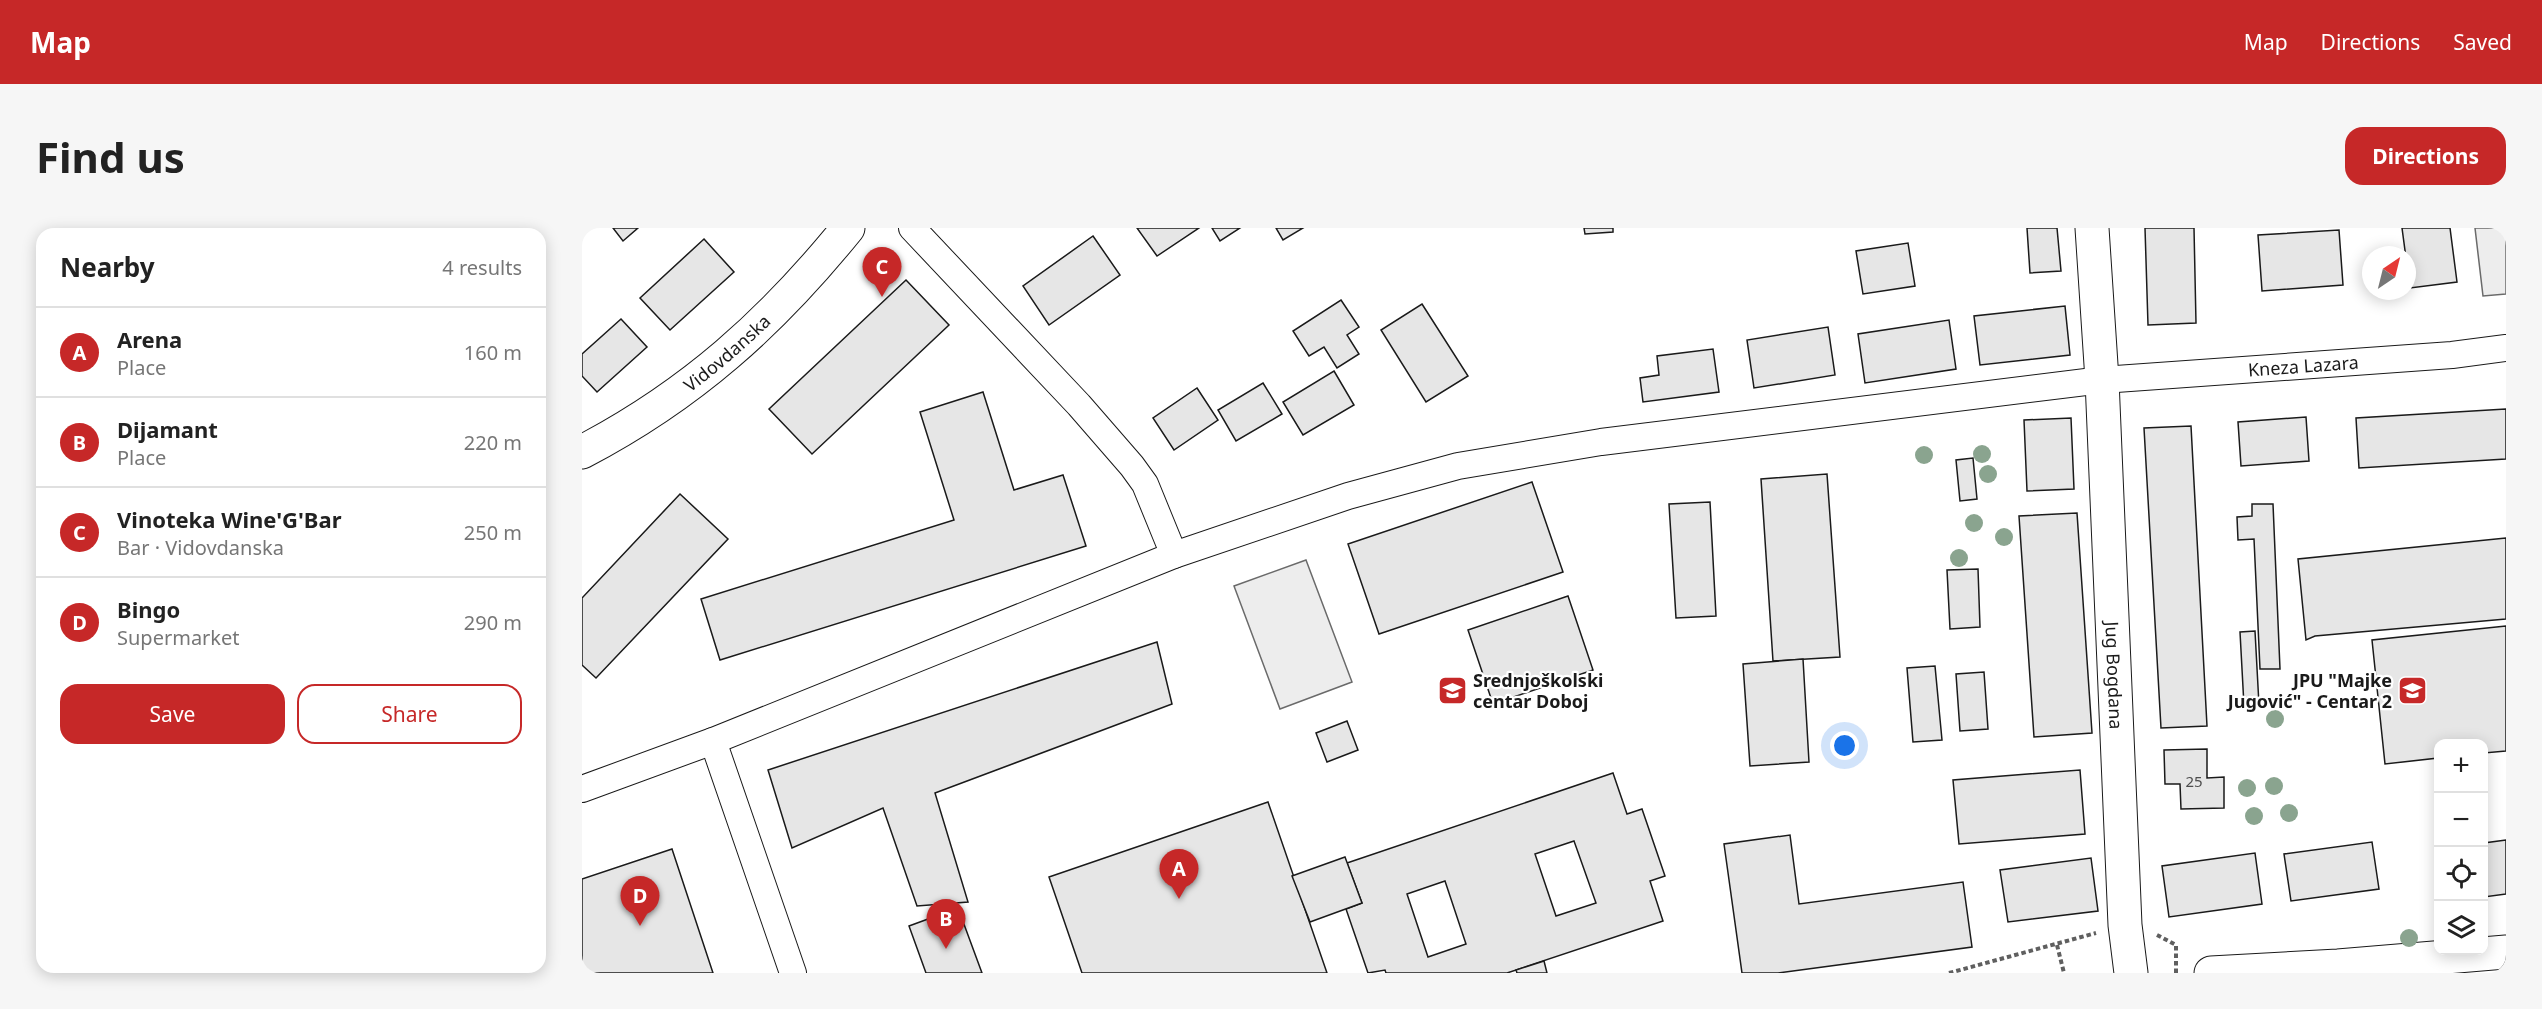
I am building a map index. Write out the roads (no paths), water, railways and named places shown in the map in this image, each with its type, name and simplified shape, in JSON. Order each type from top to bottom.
[{"type":"street","name":"Vidovdanska","points":[[582,452],[636,423],[722,360],[804,282],[848,228]]},
{"type":"street","points":[[912,228],[1079,405],[1132,466],[1144,484],[1174,555]]},
{"type":"street","name":"Jug Bogdana","points":[[2092,228],[2102,380],[2125,925],[2131,973]]},
{"type":"street","name":"Kneza Lazara","points":[[582,789],[713,741],[1174,555],[1348,496],[1458,466],[1601,442],[2102,380],[2452,355],[2506,348]]},
{"type":"street","points":[[713,741],[793,973]]},
{"type":"street","points":[[2211,973],[2338,966],[2506,952]]},
{"type":"place","name":"Vinoteka Wine'G'Bar","points":[[882,297]]},
{"type":"place","name":"Srednjoškolski centar Doboj","points":[[1452,690]]},
{"type":"place","name":"JPU \"Majke Jugović\" - Centar 2","points":[[2413,690]]},
{"type":"place","name":"Arena","points":[[1179,899]]},
{"type":"place","name":"Bingo","points":[[640,926]]},
{"type":"place","name":"Dijamant","points":[[946,949]]}]
